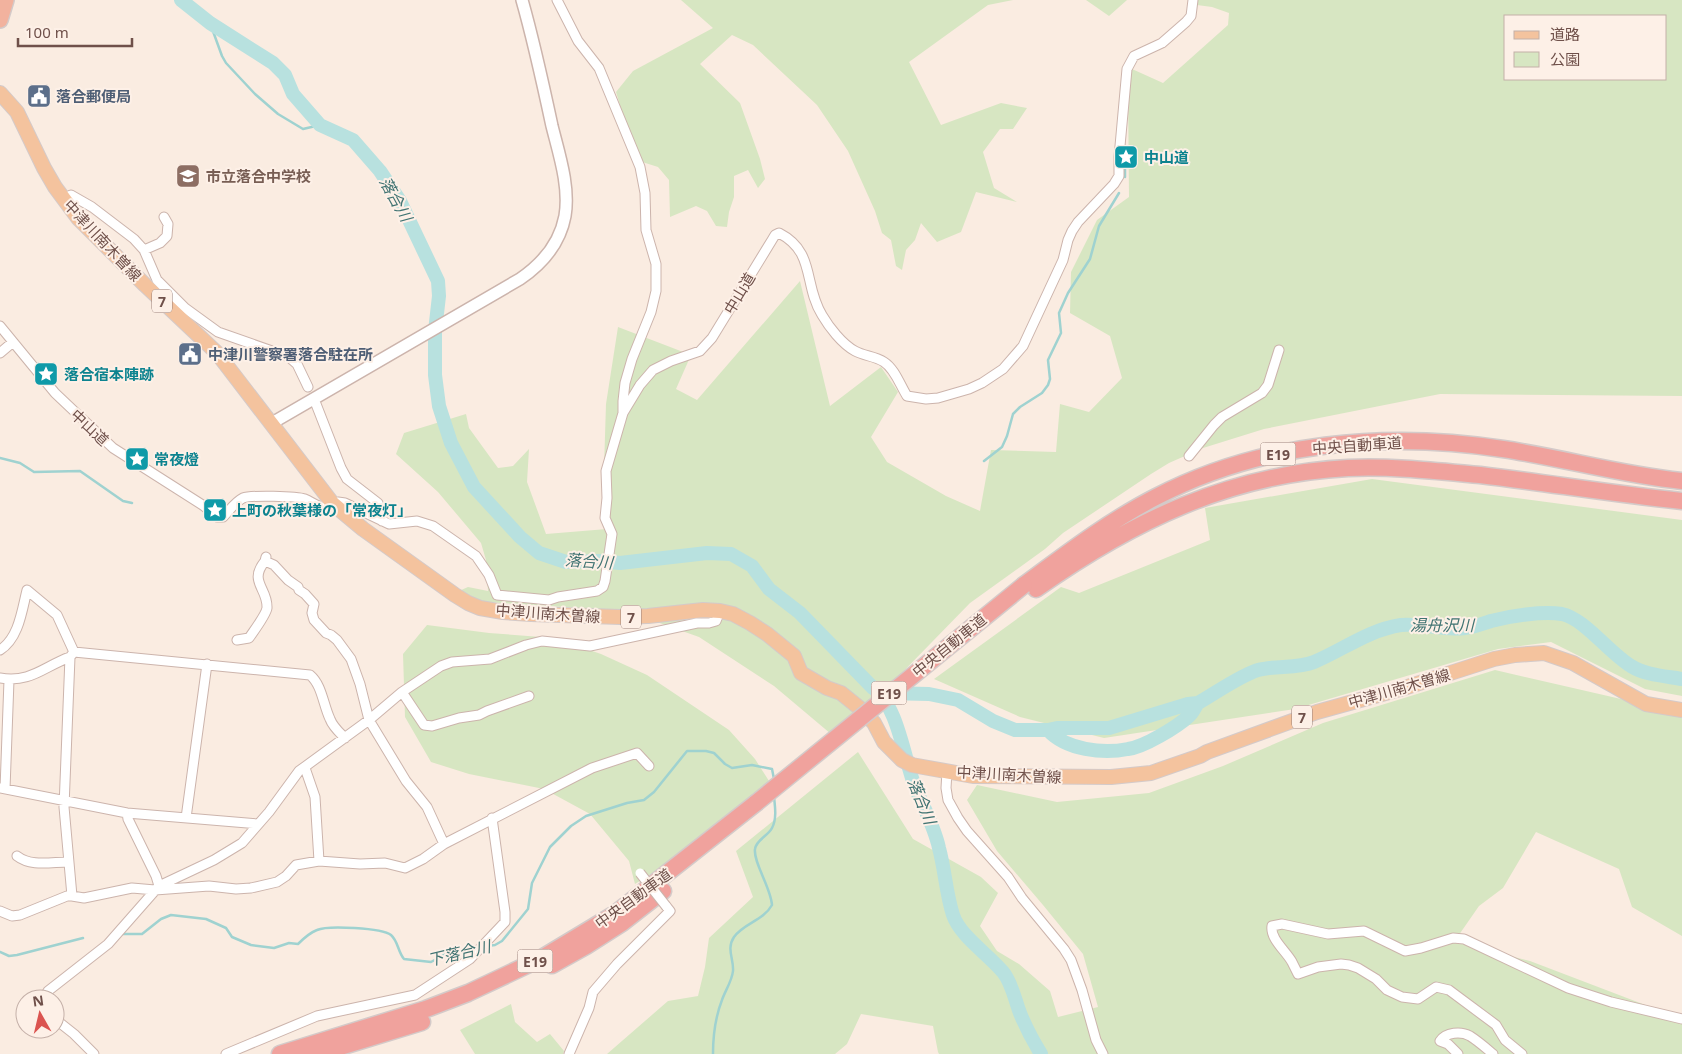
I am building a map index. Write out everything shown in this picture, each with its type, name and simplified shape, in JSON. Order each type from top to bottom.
[{"type":"highway","points":[[0,20],[6,0]]},
{"type":"highway","name":"中央自動車道","points":[[280,1054],[426,1009],[468,993],[542,958],[615,914],[759,805],[1092,536],[1156,497],[1206,475],[1267,457],[1309,448],[1344,444],[1417,441],[1502,449],[1682,480]]},
{"type":"highway","name":"中央自動車道","points":[[1027,589],[1163,513],[1197,500],[1235,488],[1295,475],[1347,468],[1438,471],[1682,502]]},
{"type":"highway","name":"中央自動車道","points":[[317,1054],[429,1020],[473,1003],[517,983],[586,946],[622,923],[643,906],[759,805]]},
{"type":"main road","name":"中津川南木曽線","points":[[0,93],[17,112],[44,168],[78,218],[217,353],[335,506],[370,535],[455,595],[480,608],[532,614],[620,617],[703,610],[720,611],[741,618],[767,634],[794,656],[801,673],[827,688],[841,692],[862,710],[874,723],[884,742],[907,762],[973,776],[1111,777],[1151,773],[1317,712],[1494,659],[1544,652],[1573,663],[1646,704],[1682,710]]},
{"type":"street","points":[[272,423],[486,299],[534,269],[544,259],[556,241],[565,216],[566,193],[522,0]]},
{"type":"street","points":[[557,0],[578,41],[599,68],[640,167],[645,193],[646,230],[656,264],[656,291],[651,312],[632,359],[626,382],[623,413]]},
{"type":"street","name":"中山道","points":[[0,326],[55,393],[113,448],[204,506],[217,517],[223,517],[244,498],[253,496],[303,498],[331,510],[338,502],[345,503],[392,524],[416,521],[433,526],[476,556],[488,575],[497,595],[502,597],[549,600],[596,591],[603,587],[605,582],[612,538],[605,518],[607,498],[606,471],[623,413],[640,385],[653,370],[671,361],[700,351],[712,338],[775,235],[779,233],[790,239],[803,254],[810,287],[816,304],[828,324],[856,352],[883,361],[891,368],[907,396],[926,399],[938,398],[969,389],[1003,369],[1023,346],[1063,260],[1072,231],[1118,178],[1125,81],[1130,62],[1134,56],[1162,43],[1186,22],[1191,16],[1193,0]]},
{"type":"street","points":[[64,199],[71,195],[92,206],[134,239],[144,250],[157,280],[185,308],[218,332],[289,357],[297,364],[308,387]]},
{"type":"street","points":[[144,250],[160,243],[167,236],[168,224],[164,217]]},
{"type":"street","points":[[0,353],[13,342]]},
{"type":"street","points":[[1189,456],[1222,418],[1262,393],[1268,385],[1278,350]]},
{"type":"street","points":[[316,404],[344,474],[347,479],[378,504],[382,512],[382,521]]},
{"type":"street","points":[[237,640],[249,638],[267,610],[265,597],[258,578],[259,569],[266,559],[280,570],[314,604],[312,613],[314,620],[326,633],[337,640],[351,659],[360,684],[369,720],[406,781],[427,806],[444,844]]},
{"type":"street","points":[[0,650],[7,646],[14,635],[27,590],[57,615],[72,655],[64,800],[72,896]]},
{"type":"street","points":[[51,989],[108,944],[157,888],[237,847],[258,824],[299,771],[369,720],[402,692],[440,666],[452,662],[490,659],[542,641],[590,646],[696,623],[708,623],[716,621],[720,611]]},
{"type":"street","points":[[258,824],[127,813],[2,788],[5,679],[31,677],[72,655],[207,664],[310,675],[315,679],[335,728],[345,738]]},
{"type":"street","points":[[186,818],[207,664]]},
{"type":"street","points":[[402,692],[424,725],[432,726],[459,718],[479,715],[529,696]]},
{"type":"street","points":[[0,911],[12,916],[20,915],[72,896],[80,899],[132,888],[209,886],[245,889],[277,882],[286,876],[296,865],[319,861],[360,864],[386,863],[405,868],[492,818],[592,768],[637,752],[649,766]]},
{"type":"street","points":[[305,768],[315,797],[319,861]]},
{"type":"street","points":[[947,771],[946,788],[948,800],[958,818],[967,831],[1008,877],[1022,898],[1071,960],[1082,990],[1096,1040],[1103,1054]]},
{"type":"street","points":[[127,813],[128,819],[156,876],[157,888]]},
{"type":"street","points":[[226,1054],[317,1016],[415,995],[470,959],[505,922],[506,912],[492,818]]},
{"type":"street","points":[[17,856],[25,862],[32,863],[68,862]]},
{"type":"street","points":[[569,1054],[589,1008],[593,992],[617,964],[670,912],[640,873]]},
{"type":"street","points":[[1522,1054],[1506,1040],[1496,1025],[1449,990],[1436,987],[1418,1000],[1402,997],[1387,990],[1376,979],[1358,968],[1341,964],[1318,967],[1298,974],[1274,937],[1271,931],[1272,926],[1282,924],[1328,934],[1364,931],[1405,950],[1421,948],[1453,938],[1464,939],[1568,988],[1611,1002],[1682,1019]]},
{"type":"street","points":[[65,1027],[94,1054]]},
{"type":"street","points":[[1458,1054],[1448,1044],[1440,1041],[1443,1036],[1450,1034],[1469,1035],[1493,1054]]},
{"type":"green space","points":[[681,0],[1013,0],[988,5],[909,62],[941,125],[1001,103],[1027,108],[1013,129],[1000,129],[983,152],[994,188],[1017,202],[976,192],[961,232],[937,242],[921,223],[915,240],[906,250],[902,270],[896,266],[891,240],[882,233],[875,211],[848,151],[817,105],[753,45],[732,35],[700,64],[740,103],[765,179],[758,188],[748,170],[734,176],[734,197],[727,227],[716,226],[707,211],[696,206],[670,217],[669,180],[658,167],[636,160],[616,92],[633,71],[713,28]]},
{"type":"green space","points":[[1086,0],[1127,0],[1109,16]]},
{"type":"green space","points":[[1197,0],[1682,0],[1682,396],[1440,394],[1264,429],[1203,448],[1169,463],[1151,474],[1063,533],[1045,549],[970,603],[854,722],[831,734],[774,686],[699,637],[626,611],[485,602],[459,591],[468,587],[488,591],[486,560],[481,543],[438,492],[396,454],[404,433],[466,414],[469,428],[498,468],[513,466],[529,449],[527,482],[546,534],[607,529],[604,468],[606,404],[618,327],[691,355],[676,389],[697,400],[800,281],[830,406],[881,367],[898,392],[871,437],[887,462],[946,496],[980,511],[991,450],[1056,452],[1060,404],[1089,412],[1122,378],[1110,336],[1070,313],[1071,272],[1097,220],[1129,197],[1128,85],[1132,69],[1163,83],[1228,25],[1229,13],[1212,7],[1197,5]]},
{"type":"green space","points":[[1372,479],[1682,520],[1682,696],[1645,689],[1551,642],[1498,649],[1295,709],[1104,738],[1020,717],[934,679],[1061,587],[1079,593],[1210,540],[1205,508]]},
{"type":"green space","points":[[427,625],[489,633],[554,638],[601,654],[647,675],[729,730],[755,759],[769,781],[736,812],[696,845],[635,884],[629,861],[590,814],[544,789],[469,774],[431,762],[405,717],[403,654]]},
{"type":"green space","points":[[1495,670],[1682,713],[1682,936],[1632,907],[1619,869],[1536,832],[1503,888],[1479,906],[1454,942],[1530,961],[1682,1019],[1682,1054],[939,1054],[933,1026],[861,1014],[847,1044],[835,1054],[607,1054],[668,1001],[698,996],[709,938],[753,897],[736,851],[858,752],[913,839],[981,877],[998,893],[980,926],[997,951],[1019,964],[1050,991],[1058,1017],[1098,1007],[1083,954],[997,851],[967,800],[977,785],[1057,802],[1149,793],[1223,766],[1323,723]]},
{"type":"green space","points":[[511,1004],[515,1022],[537,1042],[550,1034],[564,1051],[563,1054],[475,1054],[460,1030]]},
{"type":"waterway","name":"落合川","points":[[181,0],[210,23],[273,63],[285,75],[293,94],[320,125],[353,140],[380,171],[400,201],[438,281],[435,375],[439,406],[451,443],[474,487],[520,537],[539,553],[566,562],[599,561],[620,563],[707,553],[731,554],[752,566],[769,589],[800,613],[881,696],[894,718],[914,784],[937,840],[953,915],[968,938],[1006,976],[1020,1013],[1041,1054]]},
{"type":"waterway","points":[[210,23],[226,63],[255,94],[278,114],[303,129],[320,125]]},
{"type":"waterway","points":[[1123,152],[1125,177]]},
{"type":"waterway","points":[[984,461],[1002,447],[1013,414],[1020,407],[1042,393],[1048,385],[1050,379],[1048,360],[1061,333],[1059,313],[1068,293],[1090,259],[1099,226],[1119,193]]},
{"type":"waterway","points":[[0,458],[20,463],[34,472],[80,471],[123,501],[132,503]]},
{"type":"waterway","name":"湯舟沢川","points":[[885,693],[929,694],[958,700],[993,721],[1015,730],[1109,728],[1188,704],[1198,703],[1251,672],[1300,666],[1314,662],[1378,631],[1389,628],[1401,625],[1417,625],[1457,629],[1507,617],[1545,613],[1562,614],[1571,617],[1588,629],[1623,660],[1637,669],[1655,675],[1682,679]]},
{"type":"waterway","name":"湯舟沢川","points":[[1048,730],[1065,742],[1085,749],[1107,751],[1128,749],[1151,741],[1177,726],[1190,715],[1198,703]]},
{"type":"waterway","name":"下落合川","points":[[487,946],[495,945],[502,941],[528,909],[532,883],[550,847],[571,826],[586,816],[627,803],[644,800],[654,792],[687,751],[714,753],[732,768],[752,765],[772,769],[774,779]]},
{"type":"waterway","name":"下落合川","points":[[713,1054],[714,1033],[718,1013],[733,971],[730,950],[732,941],[738,932],[764,915],[772,905],[769,891],[757,861],[755,849],[774,824],[774,797]]},
{"type":"waterway","name":"下落合川","points":[[122,934],[142,934],[161,919],[171,915],[206,919],[226,928],[232,937],[251,945],[274,948],[289,943],[298,944],[309,934],[323,928],[367,929],[386,933],[395,940],[404,959],[431,962],[449,952],[476,947]]},
{"type":"waterway","name":"下落合川","points":[[0,952],[9,956],[17,955],[83,938]]},
{"type":"place","name":"落合郵便局","points":[[39,96]]},
{"type":"place","name":"中山道","points":[[1126,157]]},
{"type":"place","name":"市立落合中学校","points":[[188,176]]},
{"type":"place","name":"中津川警察署落合駐在所","points":[[190,354]]},
{"type":"place","name":"落合宿本陣跡","points":[[46,374]]},
{"type":"place","name":"常夜燈","points":[[137,459]]},
{"type":"place","name":"上町の秋葉様の「常夜灯」","points":[[215,510]]}]
